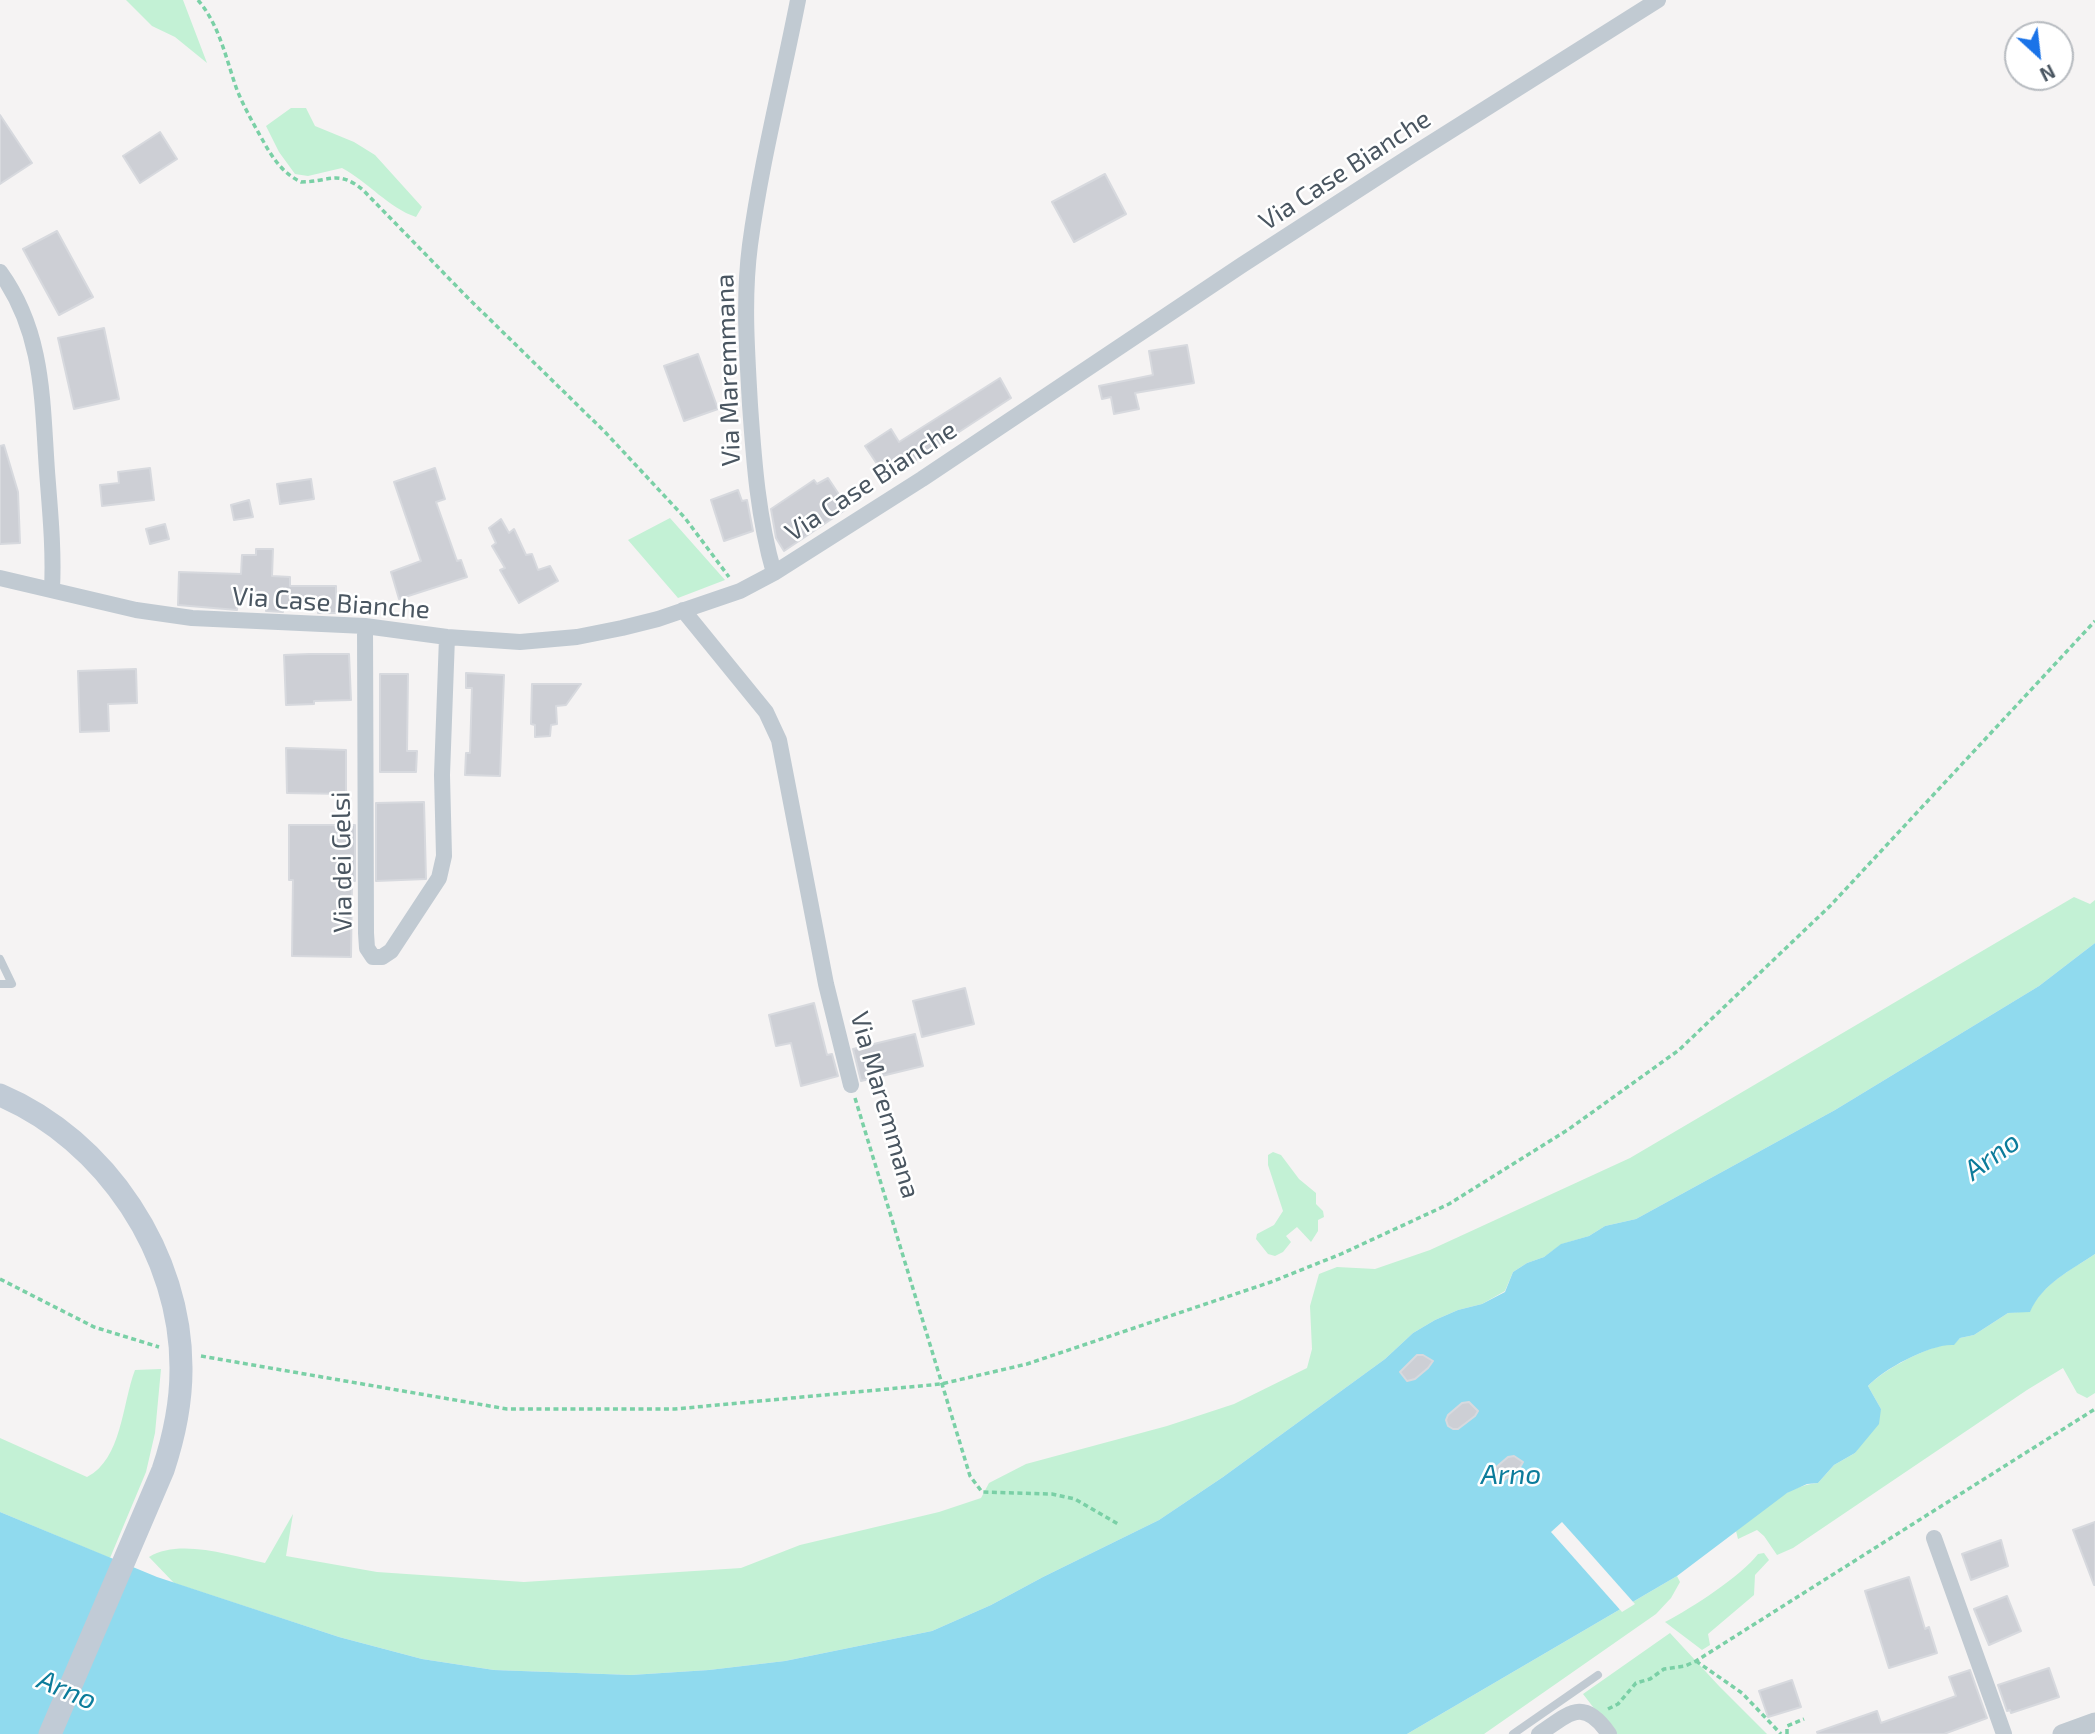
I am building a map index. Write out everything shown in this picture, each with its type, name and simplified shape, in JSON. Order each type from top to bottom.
[{"type":"main road","points":[[0,1095],[37,1114],[69,1136],[89,1155],[132,1210],[155,1252],[172,1295],[180,1352],[176,1429],[163,1470],[50,1734]]},
{"type":"street","name":"Via Maremmana","points":[[774,573],[764,534],[753,454],[746,338],[746,279],[758,190],[798,0]]},
{"type":"street","name":"Via Case Bianche","points":[[0,578],[136,610],[192,618],[365,626],[447,637],[520,642],[622,628],[740,591],[774,573],[922,479],[1389,169],[1658,0]]},
{"type":"street","points":[[0,272],[25,317],[38,362],[52,542],[51,589]]},
{"type":"street","name":"Via Maremmana","points":[[683,610],[766,712],[779,740],[826,984],[851,1085]]},
{"type":"street","name":"Via dei Gelsi","points":[[365,626],[366,933],[367,948],[373,957],[382,957],[391,951],[439,878],[444,856],[442,775],[447,637]]},
{"type":"street","points":[[1934,1538],[2004,1734]]},
{"type":"street","points":[[1539,1734],[1580,1711],[1590,1713],[1609,1734]]},
{"type":"street","points":[[2062,1734],[2095,1722]]},
{"type":"lane","points":[[0,959],[12,984],[0,984]]},
{"type":"lane","points":[[1513,1734],[1598,1675]]},
{"type":"path","points":[[198,0],[221,40],[244,106],[271,155],[282,169],[301,183],[338,177],[346,178],[363,190],[468,298],[605,432],[685,518],[740,591]]},
{"type":"path","points":[[0,1279],[94,1327],[137,1342],[180,1352],[506,1409],[675,1409],[941,1384],[1027,1364],[1272,1282],[1306,1268],[1449,1205],[1569,1129],[1679,1050],[1830,906],[2095,621]]},
{"type":"path","name":"Via Maremmana","points":[[851,1085],[970,1476],[982,1492],[1052,1494],[1075,1499],[1118,1524]]},
{"type":"path","points":[[1601,1714],[1618,1704],[1636,1684],[1664,1670],[1696,1661],[2095,1409]]},
{"type":"path","points":[[1696,1661],[1742,1693],[1781,1734]]},
{"type":"path","points":[[1787,1734],[1787,1727],[1804,1719]]},
{"type":"green space","points":[[126,0],[183,0],[207,63],[175,37],[152,26]]},
{"type":"green space","points":[[291,108],[306,108],[315,126],[354,142],[375,155],[422,207],[416,217],[397,208],[342,168],[308,176],[295,174],[279,152],[266,126]]},
{"type":"green space","points":[[670,518],[725,580],[678,598],[628,540]]},
{"type":"green space","points":[[2074,897],[2090,904],[2095,900],[2095,943],[2039,986],[1835,1110],[1636,1219],[1605,1226],[1589,1236],[1562,1244],[1544,1257],[1527,1263],[1513,1272],[1505,1291],[1482,1304],[1435,1320],[1413,1333],[1385,1359],[1223,1477],[1159,1520],[991,1605],[932,1631],[785,1661],[709,1670],[631,1675],[494,1670],[422,1659],[339,1637],[174,1583],[149,1557],[176,1549],[191,1549],[265,1563],[293,1514],[286,1556],[377,1572],[524,1582],[741,1568],[800,1545],[939,1512],[981,1498],[989,1483],[1026,1464],[1167,1426],[1234,1404],[1307,1368],[1312,1349],[1310,1306],[1319,1274],[1337,1267],[1375,1269],[1430,1250],[1630,1158]]},
{"type":"green space","points":[[1273,1152],[1281,1155],[1299,1179],[1316,1193],[1316,1204],[1323,1211],[1324,1217],[1318,1220],[1318,1231],[1311,1242],[1297,1227],[1286,1236],[1291,1242],[1283,1252],[1275,1256],[1268,1254],[1256,1239],[1257,1234],[1274,1225],[1283,1211],[1268,1165],[1268,1155]]},
{"type":"green space","points":[[2095,1254],[2095,1393],[2087,1398],[2077,1393],[2063,1368],[1793,1548],[1777,1555],[1757,1530],[1738,1539],[1736,1531],[1774,1501],[1795,1489],[1818,1483],[1834,1465],[1855,1453],[1881,1409],[1868,1386],[1875,1380],[1896,1365],[1921,1353],[1974,1335],[2008,1313],[2030,1311],[2035,1301],[2050,1285]]},
{"type":"green space","points":[[161,1369],[155,1433],[146,1472],[110,1558],[0,1512],[0,1438],[87,1477],[99,1469],[114,1444],[135,1370]]},
{"type":"green space","points":[[1764,1553],[1769,1560],[1755,1575],[1754,1595],[1708,1634],[1710,1645],[1702,1650],[1665,1622],[1715,1591],[1758,1554]]},
{"type":"green space","points":[[1677,1576],[1680,1582],[1671,1598],[1656,1614],[1484,1734],[1407,1734]]},
{"type":"green space","points":[[1670,1633],[1767,1734],[1614,1734],[1583,1694]]},
{"type":"water","name":"Arno","points":[[2095,943],[2095,1254],[2042,1293],[2030,1312],[2008,1313],[1974,1335],[1960,1338],[1954,1345],[1945,1345],[1921,1353],[1875,1379],[1868,1386],[1881,1409],[1879,1424],[1855,1453],[1834,1465],[1818,1483],[1807,1484],[1787,1493],[1677,1576],[1407,1734],[0,1734],[0,1512],[157,1577],[339,1637],[422,1659],[494,1670],[631,1675],[709,1670],[785,1661],[932,1631],[991,1605],[1159,1520],[1223,1477],[1385,1359],[1413,1333],[1435,1320],[1482,1304],[1505,1292],[1513,1272],[1544,1257],[1561,1244],[1589,1236],[1605,1226],[1636,1219],[1835,1110],[2039,986]]},
{"type":"pier","points":[[1562,1522],[1635,1604],[1622,1612],[1551,1532]]},
{"type":"building","points":[[0,115],[32,163],[0,184]]},
{"type":"building","points":[[160,132],[177,159],[140,183],[123,156]]},
{"type":"building","points":[[1105,174],[1126,214],[1074,242],[1052,202]]},
{"type":"building","points":[[57,231],[93,297],[59,315],[23,249]]},
{"type":"building","points":[[104,328],[119,399],[74,409],[58,338]]},
{"type":"building","points":[[1187,345],[1194,383],[1135,393],[1139,409],[1114,414],[1111,397],[1102,399],[1099,386],[1153,375],[1149,351]]},
{"type":"building","points":[[698,354],[718,409],[684,421],[664,366]]},
{"type":"building","points":[[1000,378],[1011,398],[887,479],[865,446],[891,429],[899,442]]},
{"type":"building","points":[[4,445],[18,492],[20,543],[0,544],[0,446]]},
{"type":"building","points":[[150,468],[154,500],[102,506],[100,485],[119,483],[118,472]]},
{"type":"building","points":[[435,468],[445,499],[436,502],[457,561],[461,560],[467,577],[399,599],[391,572],[421,561],[394,482]]},
{"type":"building","points":[[828,478],[848,508],[784,551],[776,538],[771,509],[814,480],[817,484]]},
{"type":"building","points":[[311,479],[314,499],[280,504],[277,484]]},
{"type":"building","points":[[738,490],[742,501],[747,500],[753,531],[724,541],[711,500]]},
{"type":"building","points":[[249,500],[253,517],[234,520],[231,505]]},
{"type":"building","points":[[501,519],[509,533],[514,529],[526,555],[532,554],[538,570],[550,566],[558,581],[519,603],[500,570],[505,568],[492,546],[496,543],[489,528]]},
{"type":"building","points":[[165,524],[169,539],[150,544],[146,529]]},
{"type":"building","points":[[256,549],[273,549],[272,576],[290,577],[290,586],[336,586],[336,613],[318,613],[319,607],[283,607],[283,612],[266,611],[267,599],[238,598],[237,610],[178,605],[179,572],[241,574],[242,555],[256,555]]},
{"type":"building","points":[[349,654],[351,700],[286,705],[284,655]]},
{"type":"building","points":[[136,669],[137,703],[108,704],[109,731],[80,732],[78,671]]},
{"type":"building","points":[[466,673],[504,675],[500,776],[465,775],[466,753],[470,753],[472,688],[466,688]]},
{"type":"building","points":[[380,674],[408,674],[407,751],[417,751],[416,772],[380,772]]},
{"type":"building","points":[[532,684],[581,684],[566,705],[556,706],[557,724],[551,725],[550,736],[535,737],[535,725],[531,724]]},
{"type":"building","points":[[286,748],[346,750],[346,794],[287,793]]},
{"type":"building","points":[[424,802],[426,879],[376,881],[376,803]]},
{"type":"building","points":[[289,825],[355,825],[351,957],[292,956],[293,880],[289,880]]},
{"type":"building","points":[[965,988],[974,1024],[922,1037],[913,1001]]},
{"type":"building","points":[[814,1003],[827,1055],[832,1054],[838,1076],[801,1086],[791,1043],[776,1046],[769,1015]]},
{"type":"building","points":[[915,1034],[923,1066],[861,1081],[853,1049]]},
{"type":"building","points":[[1417,1355],[1423,1355],[1433,1361],[1415,1379],[1407,1381],[1400,1372]]},
{"type":"building","points":[[1469,1402],[1478,1411],[1475,1416],[1458,1429],[1448,1426],[1448,1415],[1462,1403]]},
{"type":"building","points":[[1514,1456],[1523,1462],[1519,1469],[1498,1482],[1491,1476],[1494,1469],[1508,1457]]},
{"type":"building","points":[[2095,1522],[2095,1585],[2094,1585],[2073,1530]]},
{"type":"building","points":[[2001,1540],[2008,1566],[1971,1580],[1962,1554]]},
{"type":"building","points":[[1909,1577],[1925,1629],[1929,1627],[1937,1653],[1889,1668],[1865,1591]]},
{"type":"building","points":[[2007,1596],[2021,1631],[1989,1645],[1974,1609]]},
{"type":"building","points":[[2049,1668],[2059,1697],[2011,1713],[2010,1710],[2007,1711],[1998,1685]]},
{"type":"building","points":[[1970,1670],[1987,1718],[1944,1734],[1817,1732],[1877,1711],[1881,1723],[1956,1696],[1949,1677]]},
{"type":"building","points":[[1792,1680],[1801,1707],[1768,1717],[1759,1691]]}]
